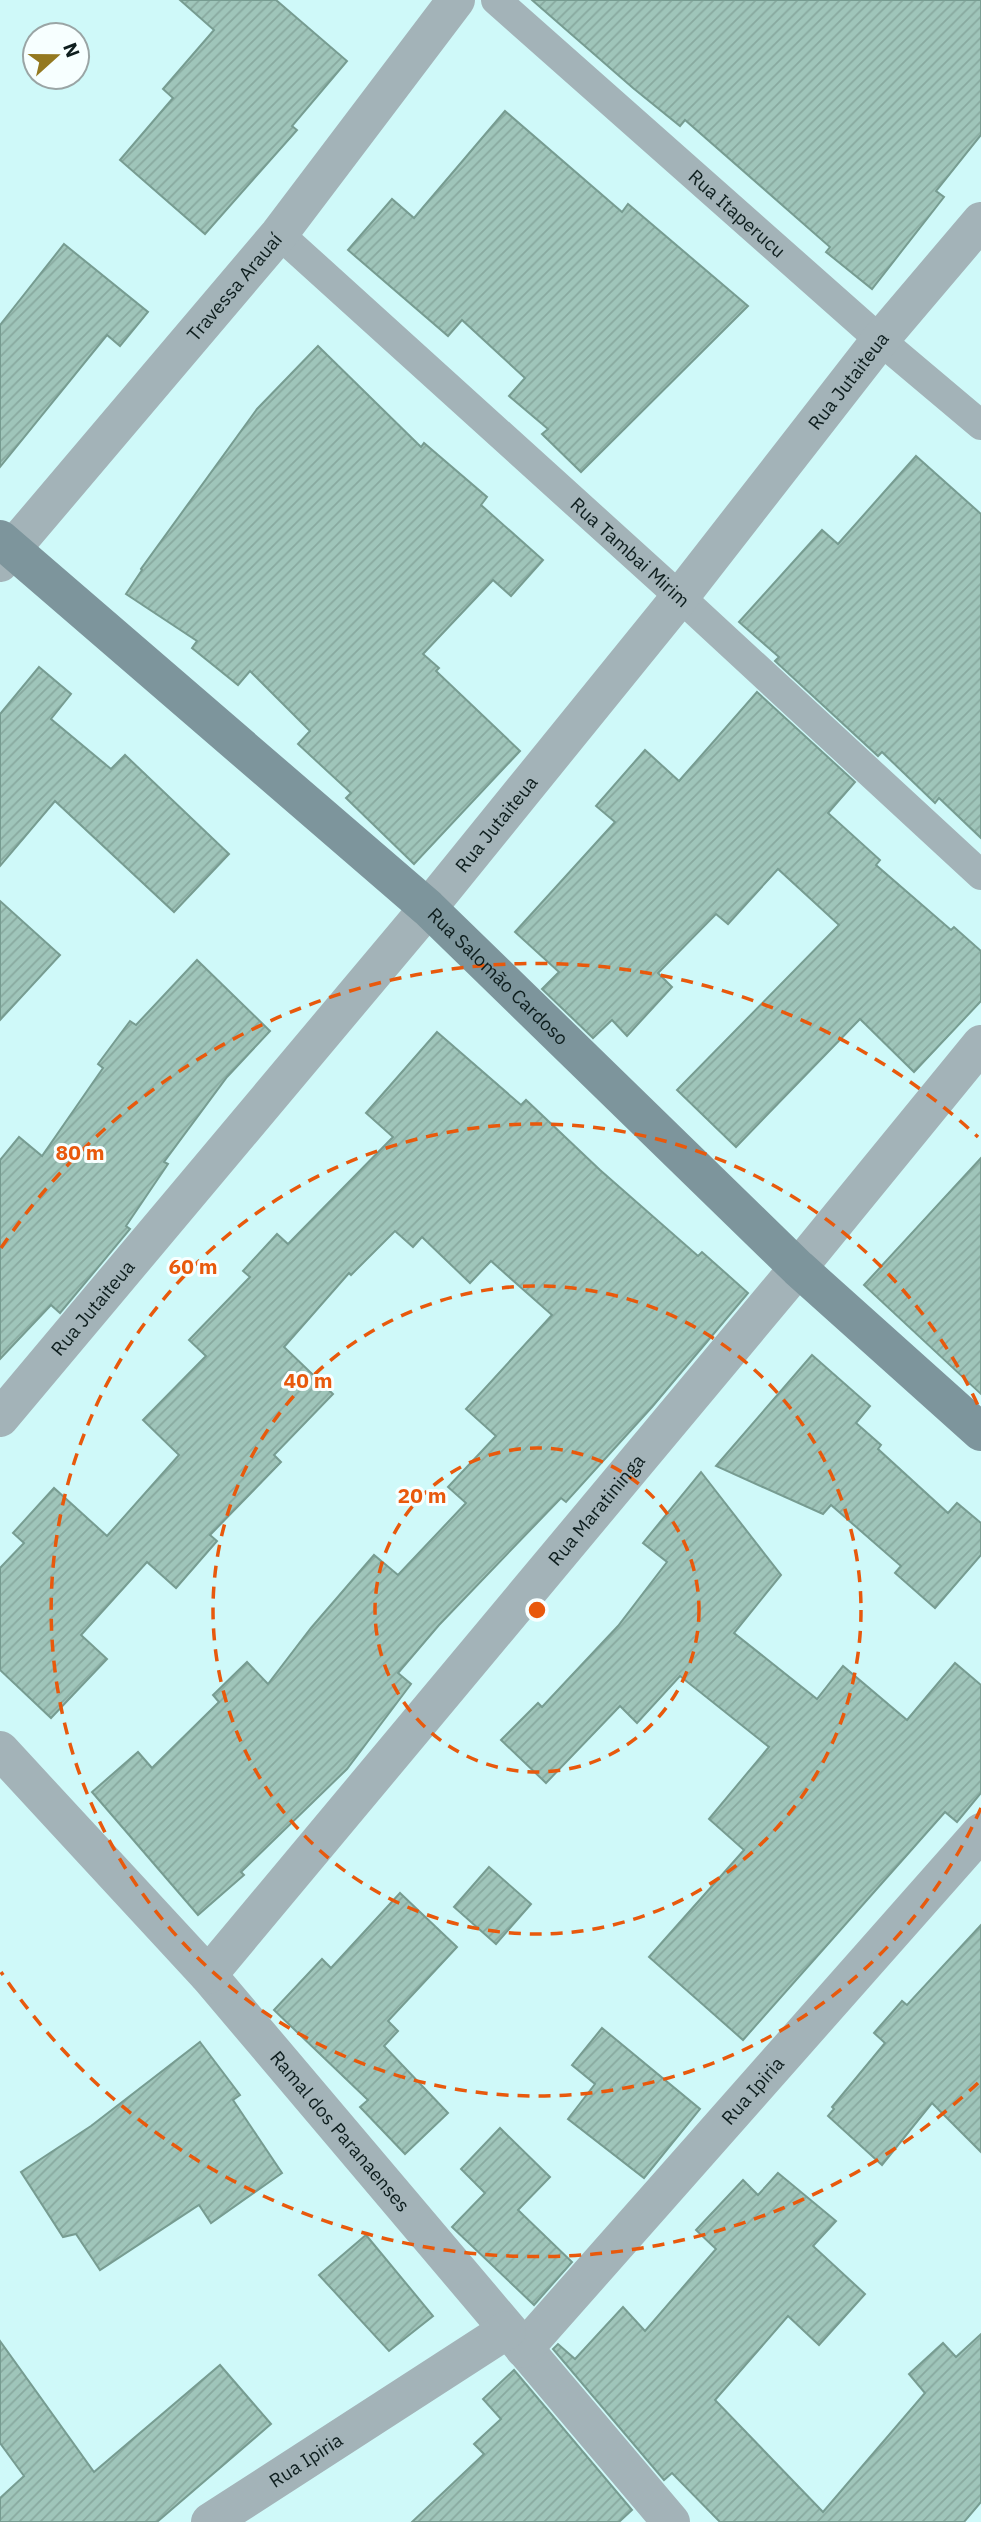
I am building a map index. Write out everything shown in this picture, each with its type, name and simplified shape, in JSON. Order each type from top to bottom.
[{"type":"street","name":"Travessa Arauaí","points":[[4,550],[279,234],[456,0]]},
{"type":"street","name":"Rua Jutaiteua","points":[[0,1418],[428,908],[680,597],[880,340],[981,221]]},
{"type":"street","name":"Rua Salomão Cardoso","points":[[4,550],[428,908],[798,1268],[981,1432]]},
{"type":"street","name":"Rua Maratininga","points":[[208,1975],[798,1268],[981,1044]]},
{"type":"street","name":"Ramal dos Paranaenses","points":[[0,1750],[208,1975],[671,2522]]},
{"type":"street","name":"Rua Ipiria","points":[[209,2522],[516,2339],[981,1832]]},
{"type":"lane","name":"Rua Itaperucu","points":[[496,0],[880,340],[981,425]]},
{"type":"lane","name":"Rua Tambai Mirim","points":[[279,234],[680,597],[981,875]]},
{"type":"building","points":[[180,0],[276,0],[347,61],[292,126],[297,130],[205,234],[120,160],[173,98],[163,89],[214,30]]},
{"type":"building","points":[[532,0],[981,0],[981,135],[936,191],[944,197],[872,289],[826,252],[830,247],[685,120],[680,126]]},
{"type":"building","points":[[505,111],[622,212],[628,204],[748,306],[581,472],[542,434],[548,429],[509,396],[525,378],[462,320],[448,336],[348,250],[392,199],[414,218]]},
{"type":"building","points":[[64,244],[148,312],[120,346],[107,335],[0,467],[0,325]]},
{"type":"building","points":[[318,346],[421,447],[424,443],[487,497],[481,505],[543,560],[511,596],[493,580],[423,654],[439,668],[436,671],[520,751],[414,864],[346,798],[351,793],[298,744],[310,731],[250,671],[238,685],[192,648],[197,641],[126,594],[141,569],[257,409]]},
{"type":"building","points":[[916,456],[981,514],[981,838],[939,798],[935,803],[882,752],[878,756],[775,661],[779,657],[739,622],[822,530],[838,544]]},
{"type":"building","points":[[39,667],[71,694],[51,719],[111,769],[125,755],[229,854],[174,912],[55,801],[0,866],[0,714]]},
{"type":"building","points":[[757,692],[855,782],[828,813],[880,860],[876,865],[951,930],[954,927],[981,951],[981,1001],[914,1072],[860,1019],[736,1147],[677,1090],[839,925],[778,869],[728,924],[716,914],[658,973],[672,987],[627,1036],[612,1020],[593,1038],[542,989],[559,972],[515,932],[615,822],[596,806],[645,750],[679,781]]},
{"type":"building","points":[[0,901],[60,955],[0,1020]]},
{"type":"building","points":[[197,960],[270,1031],[227,1077],[164,1162],[168,1164],[126,1226],[130,1229],[60,1313],[51,1305],[0,1359],[0,1160],[19,1137],[42,1156],[103,1068],[98,1064],[130,1021],[136,1025]]},
{"type":"building","points":[[437,1032],[521,1105],[526,1100],[600,1170],[698,1256],[702,1252],[748,1293],[652,1407],[566,1502],[561,1498],[439,1625],[398,1673],[411,1684],[347,1769],[241,1872],[244,1875],[198,1915],[92,1792],[138,1752],[152,1768],[219,1702],[213,1695],[247,1662],[268,1684],[311,1628],[374,1555],[398,1575],[466,1503],[448,1487],[496,1436],[466,1409],[552,1315],[491,1261],[470,1283],[422,1237],[413,1247],[395,1231],[351,1275],[349,1273],[284,1347],[333,1394],[274,1455],[281,1462],[210,1535],[217,1541],[176,1588],[147,1562],[81,1635],[107,1659],[51,1718],[0,1670],[0,1568],[24,1543],[13,1533],[54,1488],[107,1536],[179,1455],[143,1420],[206,1356],[189,1340],[250,1277],[243,1271],[277,1234],[288,1244],[393,1137],[366,1113]]},
{"type":"building","points":[[981,1158],[981,1394],[864,1285]]},
{"type":"building","points":[[812,1355],[870,1406],[856,1423],[881,1445],[878,1449],[948,1513],[957,1503],[981,1523],[981,1555],[935,1608],[895,1573],[901,1566],[831,1505],[823,1514],[716,1466]]},
{"type":"building","points":[[701,1472],[781,1575],[734,1633],[817,1699],[843,1666],[907,1720],[955,1663],[981,1685],[981,1793],[957,1822],[945,1812],[743,2040],[649,1957],[744,1850],[709,1819],[769,1747],[680,1676],[637,1723],[620,1706],[546,1783],[501,1740],[538,1703],[542,1707],[618,1626],[667,1562],[643,1543]]},
{"type":"building","points":[[489,1867],[531,1904],[496,1944],[454,1907]]},
{"type":"building","points":[[400,1893],[457,1947],[388,2021],[398,2031],[384,2046],[448,2113],[405,2154],[360,2107],[368,2100],[274,2010],[322,1959],[331,1968]]},
{"type":"building","points":[[981,1925],[981,2152],[932,2103],[882,2165],[828,2116],[834,2109],[832,2107],[885,2043],[874,2033],[902,2001],[907,2005]]},
{"type":"building","points":[[602,2028],[700,2109],[644,2178],[568,2119],[595,2084],[572,2065]]},
{"type":"building","points":[[200,2042],[240,2095],[233,2100],[282,2173],[211,2223],[199,2205],[100,2270],[76,2234],[63,2237],[21,2172],[91,2126]]},
{"type":"building","points":[[500,2128],[550,2177],[518,2210],[572,2262],[534,2305],[452,2227],[485,2193],[461,2169]]},
{"type":"building","points":[[778,2173],[836,2221],[813,2246],[865,2294],[819,2345],[788,2316],[715,2400],[823,2512],[925,2393],[909,2374],[943,2343],[956,2357],[981,2334],[981,2502],[964,2522],[720,2522],[672,2473],[664,2480],[553,2349],[558,2344],[575,2359],[623,2307],[645,2331],[716,2249],[696,2230],[743,2180],[758,2195]]},
{"type":"building","points":[[366,2235],[433,2316],[389,2351],[319,2275]]},
{"type":"building","points":[[0,2341],[94,2472],[220,2365],[271,2424],[157,2522],[0,2522],[0,2498],[24,2476],[0,2443]]},
{"type":"building","points":[[514,2370],[632,2510],[619,2522],[412,2522],[484,2454],[474,2444],[501,2419],[483,2399]]}]
